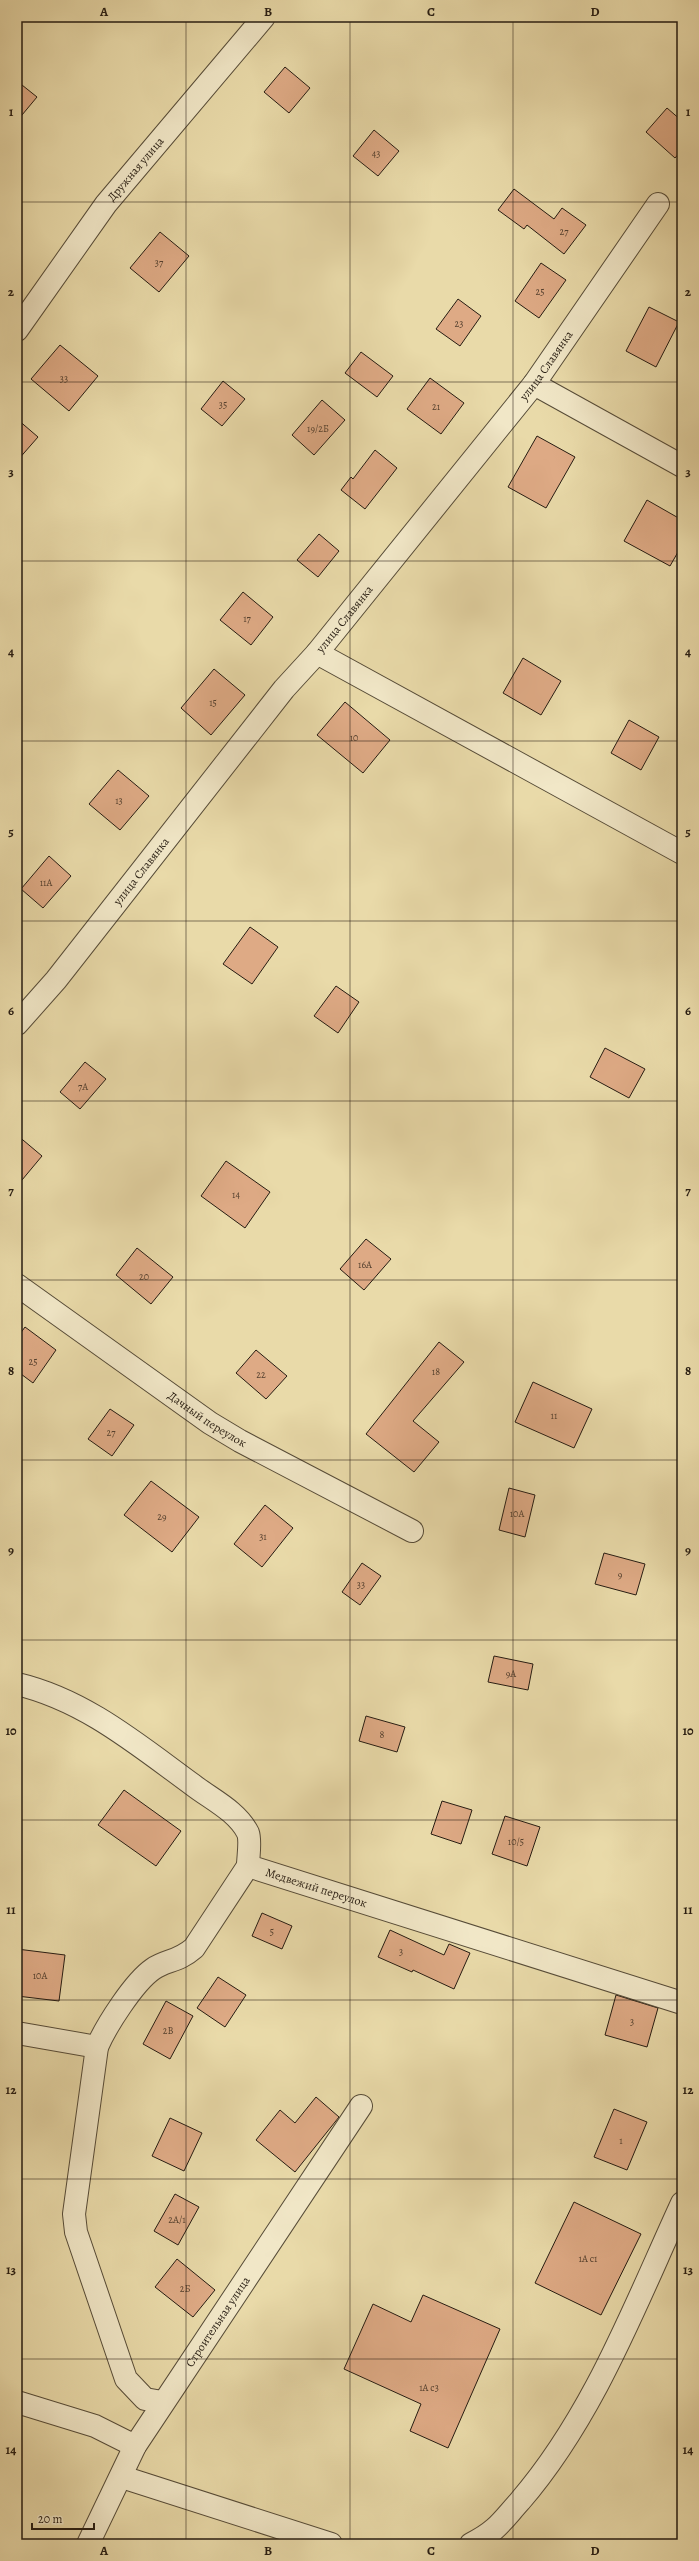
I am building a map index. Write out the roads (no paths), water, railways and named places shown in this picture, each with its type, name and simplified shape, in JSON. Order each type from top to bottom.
[{"type":"street","name":"Дружная улица","points":[[17,330],[106,204],[264,17]]},
{"type":"street","name":"улица Славянка","points":[[17,1024],[56,980],[284,689],[318,653],[534,384],[658,204]]},
{"type":"street","points":[[534,384],[682,466]]},
{"type":"street","points":[[318,653],[682,853]]},
{"type":"street","name":"Дачный переулок","points":[[17,1285],[210,1423],[240,1441],[412,1531]]},
{"type":"street","points":[[17,1684],[43,1690],[80,1708],[120,1731],[232,1813],[248,1834],[248,1866],[194,1948],[183,1958],[154,1968],[144,1977],[104,2030],[97,2047],[74,2214],[76,2232],[126,2379],[144,2399],[162,2402]]},
{"type":"street","name":"Медвежий переулок","points":[[248,1866],[682,2003]]},
{"type":"street","points":[[17,2033],[97,2047]]},
{"type":"street","name":"Строительная улица","points":[[88,2544],[122,2477],[135,2446],[162,2402],[361,2106]]},
{"type":"street","points":[[471,2544],[501,2526],[568,2437],[611,2358],[682,2203]]},
{"type":"street","points":[[17,2402],[95,2426],[135,2446]]},
{"type":"street","points":[[122,2477],[300,2541],[331,2544]]}]
